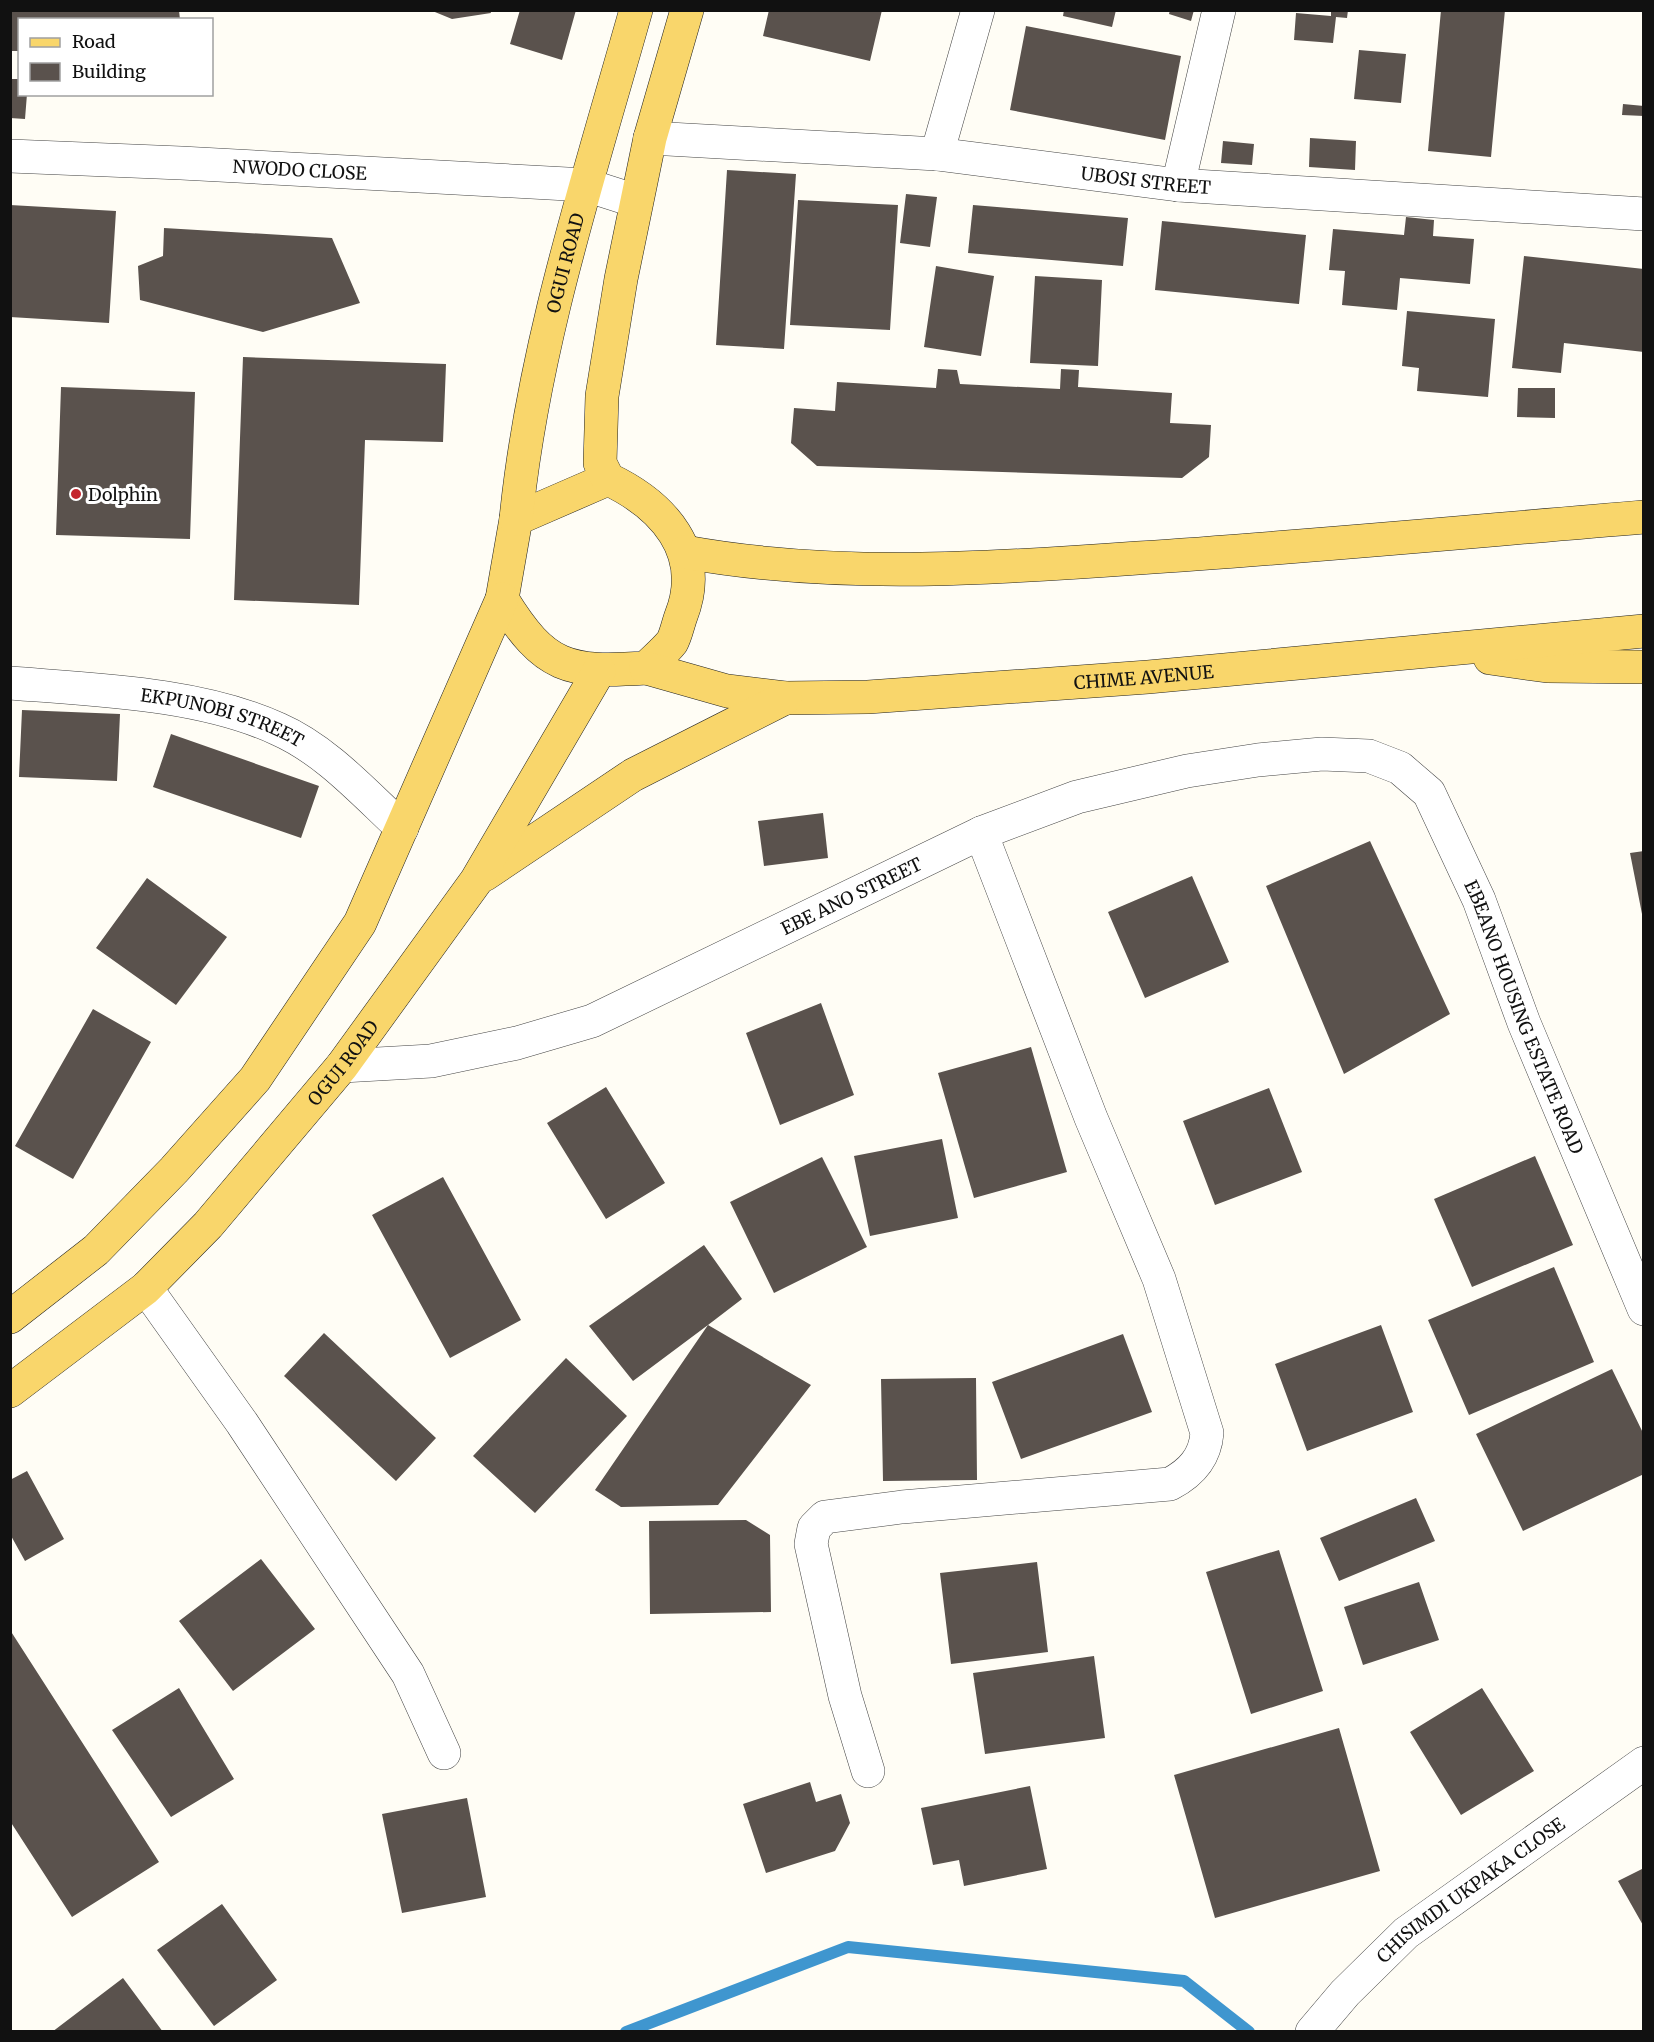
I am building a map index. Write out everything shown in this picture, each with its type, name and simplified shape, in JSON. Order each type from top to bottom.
[{"type":"main road","name":"OGUI ROAD","points":[[516,519],[531,406],[586,185],[636,10]]},
{"type":"main road","points":[[502,599],[536,648],[565,665],[599,671],[646,668],[673,641],[687,601],[689,576],[685,552],[672,527],[632,490],[608,479],[600,463],[602,396],[636,201],[650,138],[687,10]]},
{"type":"main road","points":[[10,1317],[96,1250],[174,1170],[255,1079],[360,923],[502,599],[516,519],[608,479]]},
{"type":"main road","points":[[685,552],[736,561],[809,567],[991,568],[1211,554],[1644,517]]},
{"type":"main road","name":"CHIME AVENUE","points":[[646,668],[727,691],[786,698],[879,697],[1148,677],[1644,631]]},
{"type":"main road","points":[[1432,650],[1547,666],[1644,667]]},
{"type":"main road","name":"OGUI ROAD","points":[[10,1391],[146,1288],[208,1225],[342,1066],[476,881],[599,671]]},
{"type":"main road","points":[[476,881],[633,776],[786,698]]},
{"type":"street","points":[[936,154],[978,10]]},
{"type":"street","points":[[1178,185],[1219,10]]},
{"type":"street","name":"UBOSI STREET","points":[[650,138],[936,154],[1178,185],[1644,214]]},
{"type":"street","name":"NWODO CLOSE","points":[[10,156],[586,185],[636,201]]},
{"type":"street","name":"EKPUNOBI STREET","points":[[10,683],[147,695],[223,711],[279,729],[322,756],[402,828]]},
{"type":"street","name":"EBE ANO STREET","points":[[342,1066],[431,1060],[517,1043],[592,1021],[981,833],[1077,797],[1187,771],[1322,754],[1369,756]]},
{"type":"street","name":"EBEANO HOUSING ESTATE ROAD","points":[[1369,756],[1400,768],[1429,793],[1479,900],[1524,1023],[1644,1309]]},
{"type":"street","points":[[868,1771],[845,1696],[811,1544],[814,1528],[825,1517],[902,1507],[1170,1484],[1187,1475],[1206,1446],[1207,1433],[1159,1279],[1090,1118],[981,833]]},
{"type":"street","points":[[146,1288],[243,1423],[408,1674],[444,1754]]},
{"type":"street","name":"CHISIMDI UKPAKA CLOSE","points":[[1312,2031],[1345,1993],[1406,1933],[1644,1763]]},
{"type":"building","points":[[10,10],[179,10],[180,18],[18,18],[18,51],[10,51]]},
{"type":"building","points":[[430,10],[490,10],[491,13],[452,19]]},
{"type":"building","points":[[520,10],[576,10],[562,60],[510,44]]},
{"type":"building","points":[[769,10],[882,10],[870,61],[763,36]]},
{"type":"building","points":[[1064,10],[1116,10],[1112,27],[1063,16]]},
{"type":"building","points":[[1170,10],[1194,10],[1191,21],[1169,14]]},
{"type":"building","points":[[1331,10],[1348,10],[1347,18],[1336,17],[1333,43],[1294,40],[1296,13],[1331,16]]},
{"type":"building","points":[[1441,10],[1505,10],[1491,157],[1428,151]]},
{"type":"building","points":[[1026,26],[1181,56],[1165,140],[1010,110]]},
{"type":"building","points":[[1359,50],[1406,54],[1401,103],[1354,99]]},
{"type":"building","points":[[10,79],[18,79],[18,96],[27,96],[25,119],[10,118]]},
{"type":"building","points":[[1623,104],[1644,106],[1644,116],[1622,115]]},
{"type":"building","points":[[1310,138],[1356,141],[1355,170],[1309,167]]},
{"type":"building","points":[[1223,141],[1254,144],[1252,165],[1221,163]]},
{"type":"building","points":[[727,170],[796,174],[784,349],[716,345]]},
{"type":"building","points":[[906,194],[937,197],[930,247],[900,243]]},
{"type":"building","points":[[798,200],[898,205],[890,330],[790,325]]},
{"type":"building","points":[[10,205],[116,211],[109,323],[10,317]]},
{"type":"building","points":[[973,205],[1128,218],[1123,266],[968,253]]},
{"type":"building","points":[[1406,217],[1434,220],[1433,236],[1474,239],[1470,284],[1400,278],[1397,310],[1342,305],[1345,271],[1329,270],[1333,229],[1404,235]]},
{"type":"building","points":[[1162,221],[1306,235],[1299,304],[1155,290]]},
{"type":"building","points":[[164,228],[332,238],[360,303],[263,332],[140,300],[138,266],[163,256]]},
{"type":"building","points":[[1524,256],[1644,269],[1644,352],[1564,343],[1561,373],[1512,368]]},
{"type":"building","points":[[936,266],[994,276],[981,356],[924,347]]},
{"type":"building","points":[[1035,276],[1102,280],[1098,366],[1030,363]]},
{"type":"building","points":[[1407,311],[1495,319],[1488,397],[1417,391],[1419,368],[1402,366]]},
{"type":"building","points":[[243,357],[446,364],[443,442],[365,440],[359,605],[234,600]]},
{"type":"building","points":[[938,369],[957,370],[960,384],[1060,389],[1061,369],[1079,370],[1078,387],[1172,393],[1170,423],[1211,425],[1209,457],[1182,478],[817,466],[791,443],[794,408],[835,411],[837,382],[936,388]]},
{"type":"building","points":[[61,387],[195,392],[190,539],[56,535]]},
{"type":"building","points":[[1518,388],[1555,388],[1555,418],[1517,417]]},
{"type":"building","points":[[22,710],[120,714],[117,781],[19,777]]},
{"type":"building","points":[[171,734],[319,786],[301,838],[153,787]]},
{"type":"building","points":[[823,813],[828,858],[764,866],[758,821]]},
{"type":"building","points":[[1370,841],[1450,1014],[1344,1074],[1266,886]]},
{"type":"building","points":[[1644,851],[1644,913],[1642,914],[1630,853]]},
{"type":"building","points":[[1192,876],[1229,962],[1145,998],[1108,912]]},
{"type":"building","points":[[147,878],[227,937],[176,1005],[96,948]]},
{"type":"building","points":[[821,1003],[854,1095],[780,1125],[746,1033]]},
{"type":"building","points":[[93,1009],[151,1042],[73,1179],[15,1146]]},
{"type":"building","points":[[1031,1047],[1067,1172],[974,1198],[938,1073]]},
{"type":"building","points":[[606,1087],[665,1183],[606,1219],[547,1123]]},
{"type":"building","points":[[1269,1088],[1302,1172],[1215,1205],[1183,1121]]},
{"type":"building","points":[[942,1139],[958,1218],[870,1236],[854,1156]]},
{"type":"building","points":[[1535,1156],[1573,1245],[1472,1287],[1434,1199]]},
{"type":"building","points":[[822,1157],[867,1247],[774,1293],[730,1202]]},
{"type":"building","points":[[443,1177],[521,1320],[450,1358],[372,1215]]},
{"type":"building","points":[[704,1245],[742,1299],[633,1381],[589,1326]]},
{"type":"building","points":[[1554,1267],[1594,1362],[1469,1415],[1428,1320]]},
{"type":"building","points":[[708,1325],[811,1385],[718,1505],[621,1507],[595,1490]]},
{"type":"building","points":[[1381,1325],[1413,1412],[1307,1451],[1275,1364]]},
{"type":"building","points":[[324,1333],[436,1438],[396,1481],[284,1376]]},
{"type":"building","points":[[1123,1334],[1152,1412],[1021,1459],[992,1382]]},
{"type":"building","points":[[566,1358],[627,1416],[535,1513],[473,1456]]},
{"type":"building","points":[[1612,1369],[1644,1435],[1644,1474],[1523,1531],[1476,1434]]},
{"type":"building","points":[[976,1378],[977,1480],[883,1481],[881,1379]]},
{"type":"building","points":[[27,1471],[64,1539],[25,1561],[10,1534],[10,1480]]},
{"type":"building","points":[[1416,1498],[1435,1541],[1339,1581],[1320,1538]]},
{"type":"building","points":[[746,1520],[770,1535],[771,1612],[650,1614],[649,1521]]},
{"type":"building","points":[[1279,1550],[1323,1691],[1251,1714],[1206,1572]]},
{"type":"building","points":[[261,1559],[315,1629],[233,1691],[179,1621]]},
{"type":"building","points":[[1037,1562],[1048,1652],[951,1664],[940,1573]]},
{"type":"building","points":[[1419,1582],[1439,1640],[1363,1665],[1344,1607]]},
{"type":"building","points":[[10,1630],[159,1862],[72,1917],[10,1821]]},
{"type":"building","points":[[1094,1656],[1105,1738],[985,1754],[973,1673]]},
{"type":"building","points":[[179,1688],[234,1779],[171,1817],[112,1730]]},
{"type":"building","points":[[1482,1688],[1534,1771],[1461,1815],[1410,1732]]},
{"type":"building","points":[[1339,1728],[1380,1871],[1215,1918],[1174,1775]]},
{"type":"building","points":[[810,1782],[816,1802],[841,1794],[850,1823],[835,1851],[766,1873],[743,1804]]},
{"type":"building","points":[[1030,1786],[1047,1869],[964,1886],[959,1860],[933,1865],[921,1808]]},
{"type":"building","points":[[467,1798],[486,1897],[402,1913],[382,1814]]},
{"type":"building","points":[[1644,1868],[1644,1927],[1618,1881]]},
{"type":"building","points":[[222,1904],[277,1980],[214,2026],[157,1950]]},
{"type":"building","points":[[123,1978],[163,2032],[52,2032]]},
{"type":"waterway","points":[[626,2032],[848,1947],[1184,1981],[1249,2032]]},
{"type":"place","name":"Dolphin","points":[[76,494]]}]
